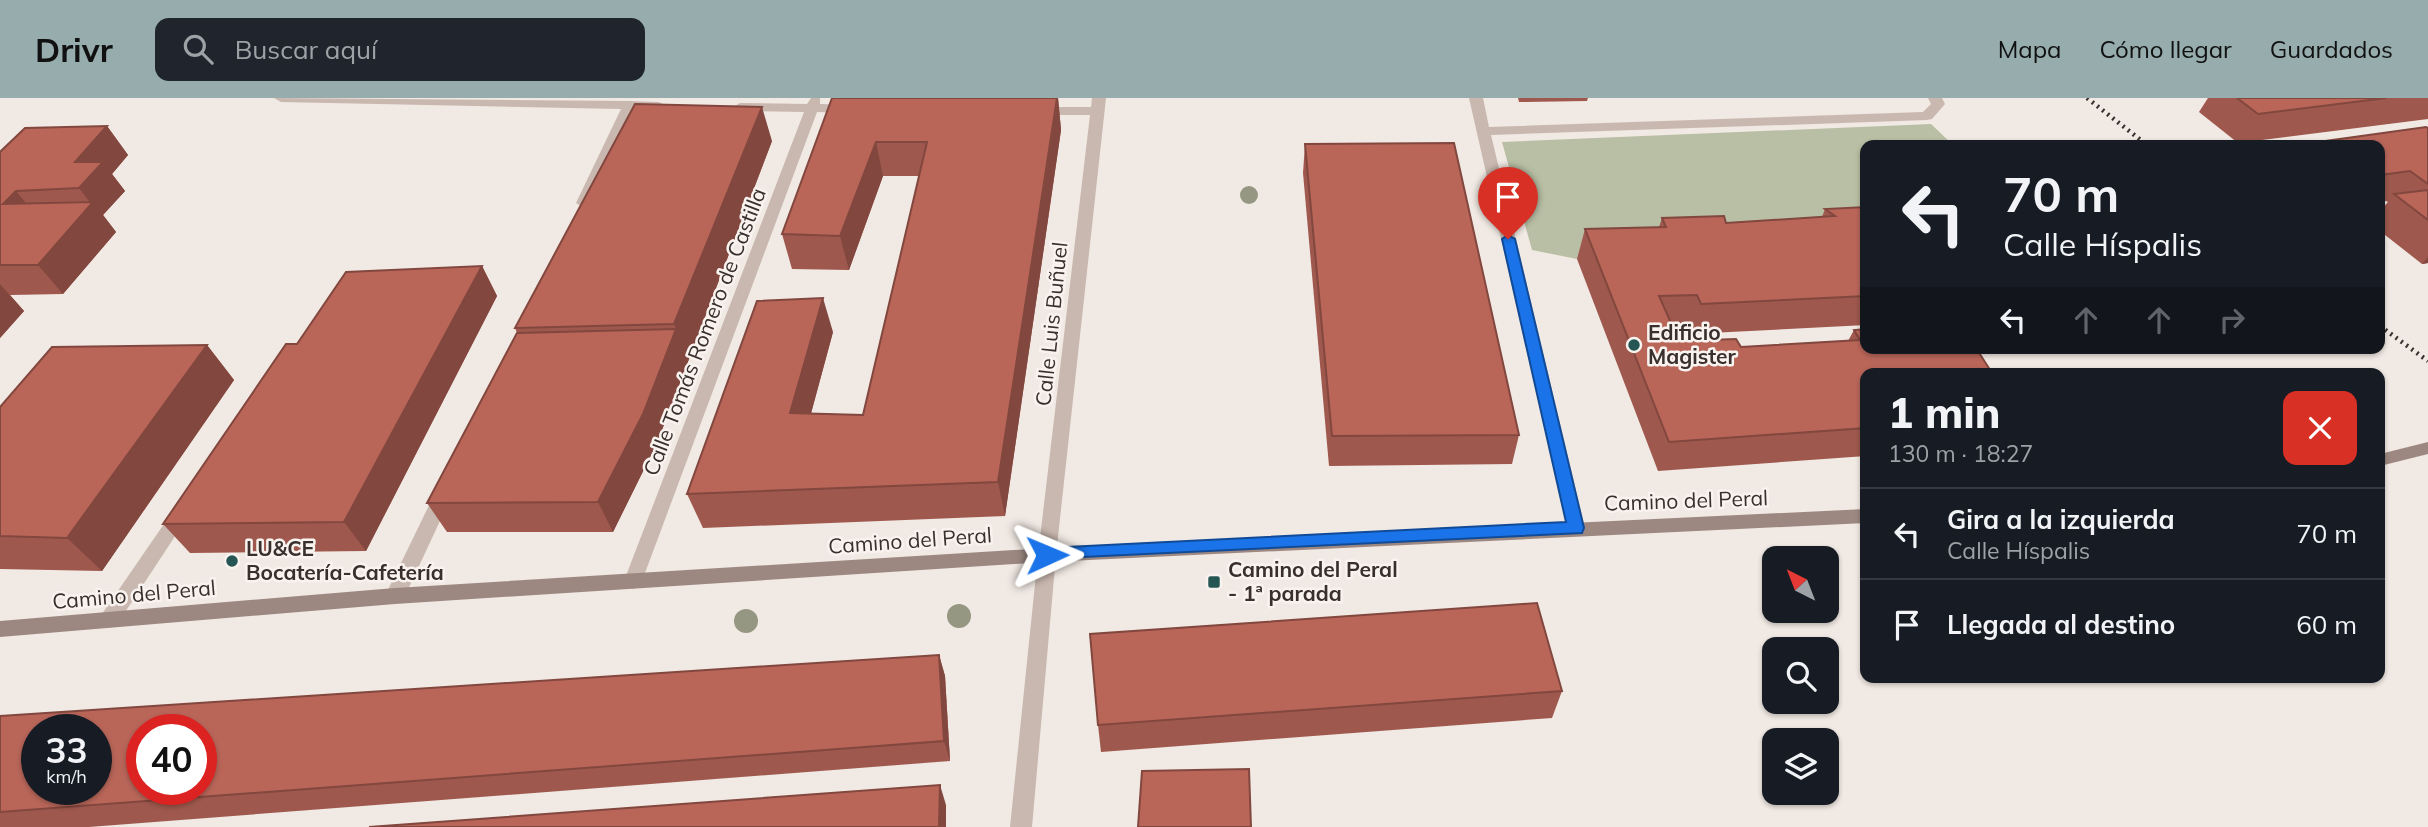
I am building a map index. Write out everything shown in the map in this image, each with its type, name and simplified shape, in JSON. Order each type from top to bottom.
[{"type":"street","points":[[281,98],[668,106]]},
{"type":"street","points":[[1476,98],[1576,528]]},
{"type":"street","points":[[1483,131],[1927,116],[1937,104],[1935,98]]},
{"type":"street","points":[[719,107],[814,103],[873,109]]},
{"type":"street","name":"Calle Tomás Romero de Castilla","points":[[633,581],[814,103]]},
{"type":"street","points":[[1021,110],[1098,104]]},
{"type":"street","name":"Calle Luis Buñuel","points":[[1021,827],[1047,555],[1098,104]]},
{"type":"street","points":[[575,220],[630,105]]},
{"type":"street","points":[[2385,459],[2428,448]]},
{"type":"street","points":[[395,596],[450,482]]},
{"type":"street","points":[[109,620],[191,498]]},
{"type":"street","name":"Camino del Peral","points":[[0,629],[395,596],[1047,555],[1860,516]]},
{"type":"green space","points":[[1931,124],[1948,140],[1860,140],[1860,236],[1652,248],[1577,259],[1532,250],[1502,142]]},
{"type":"building","points":[[832,98],[1057,98],[998,482],[687,494],[757,301],[823,298],[790,413],[863,415],[927,142],[876,142],[840,236],[782,234]]},
{"type":"building","points":[[2237,98],[2386,98],[2258,114]]},
{"type":"building","points":[[635,104],[762,107],[674,324],[515,328]]},
{"type":"building","points":[[107,126],[75,162],[103,162],[79,188],[16,191],[3,204],[93,202],[38,265],[0,265],[0,152],[25,128]]},
{"type":"building","points":[[2426,127],[2428,184],[2410,171],[2385,174],[2385,140],[2333,140]]},
{"type":"building","points":[[1454,143],[1519,435],[1332,436],[1305,144]]},
{"type":"building","points":[[2428,190],[2428,220],[2394,194]]},
{"type":"building","name":"Edificio Magister","points":[[1860,207],[1860,296],[1701,304],[1697,295],[1659,296],[1679,341],[1736,339],[1741,347],[1860,340],[1860,354],[1980,354],[1989,368],[1860,368],[1860,428],[1669,442],[1585,229],[1666,227],[1662,218],[1724,216],[1726,223],[1835,216],[1825,209]]},
{"type":"building","points":[[482,266],[344,522],[163,524],[286,344],[297,344],[346,272]]},
{"type":"building","points":[[676,329],[643,414],[598,502],[427,503],[517,333]]},
{"type":"building","name":"Edificio Magister","points":[[1854,330],[1860,330],[1860,340]]},
{"type":"building","points":[[207,345],[67,538],[0,536],[0,407],[52,347]]},
{"type":"building","points":[[1537,603],[1562,691],[1098,725],[1090,634]]},
{"type":"building","points":[[939,655],[944,741],[217,796],[217,714],[126,714],[126,803],[112,804],[112,714],[31,714]]},
{"type":"building","points":[[21,715],[21,805],[93,805],[0,812],[0,716]]},
{"type":"building","points":[[1249,769],[1251,827],[1138,827],[1142,771]]},
{"type":"building","points":[[940,785],[939,827],[369,827]]},
{"type":"railway","points":[[2087,98],[2141,140]]},
{"type":"railway","points":[[2385,330],[2428,361]]},
{"type":"place","name":"Edificio Magister","points":[[1634,345]]},
{"type":"place","name":"LU&CE Bocatería-Cafetería","points":[[232,561]]},
{"type":"place","name":"Camino del Peral - 1ª parada","points":[[1214,582]]},
{"type":"route","points":[[1047,555],[1576,528],[1508,239]]}]
